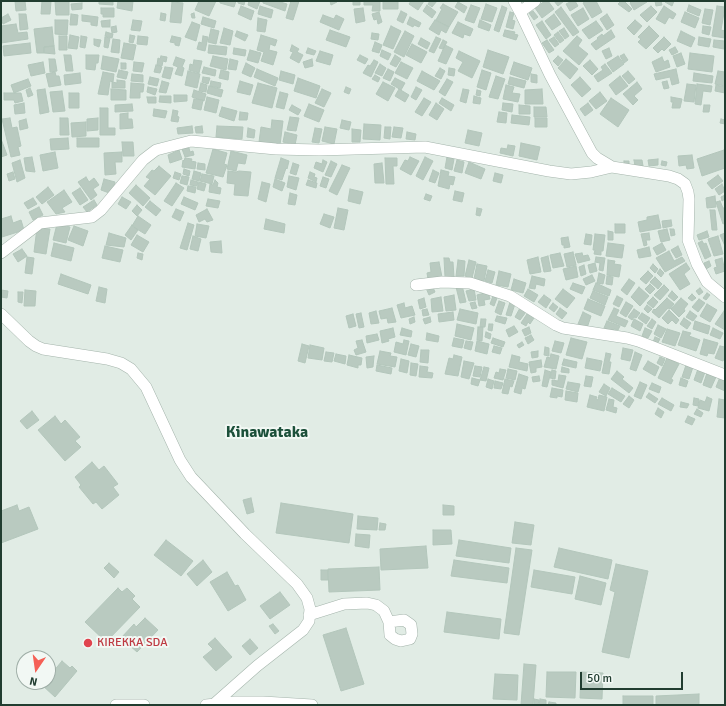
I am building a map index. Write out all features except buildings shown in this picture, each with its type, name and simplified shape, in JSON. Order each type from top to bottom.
[{"type":"street","points":[[514,1],[550,75],[592,153],[602,162],[612,167],[669,176],[678,179],[685,184],[689,199],[688,240],[697,264],[708,282],[725,297]]},
{"type":"street","points":[[520,12],[535,1]]},
{"type":"street","points":[[1,253],[40,223],[92,217],[101,210],[135,169],[156,150],[191,142],[283,149],[319,150],[425,147],[548,171],[572,174],[591,172],[612,167]]},
{"type":"street","points":[[416,285],[442,282],[470,283],[510,296],[563,328],[638,341],[725,375]]},
{"type":"street","points":[[1,314],[29,341],[43,349],[107,359],[131,368],[146,387],[176,453],[191,477],[244,534],[296,584],[307,598],[310,615],[309,621],[303,630],[210,704]]},
{"type":"street","points":[[310,615],[344,604],[366,603],[376,605],[384,612],[389,622]]},
{"type":"street","points":[[210,704],[263,702],[312,705]]},
{"type":"street","points":[[116,705],[144,705]]},
{"type":"place","name":"KIREKKA SDA","points":[[88,643]]},
{"type":"district","name":"Kinawataka","points":[[267,433]]}]
